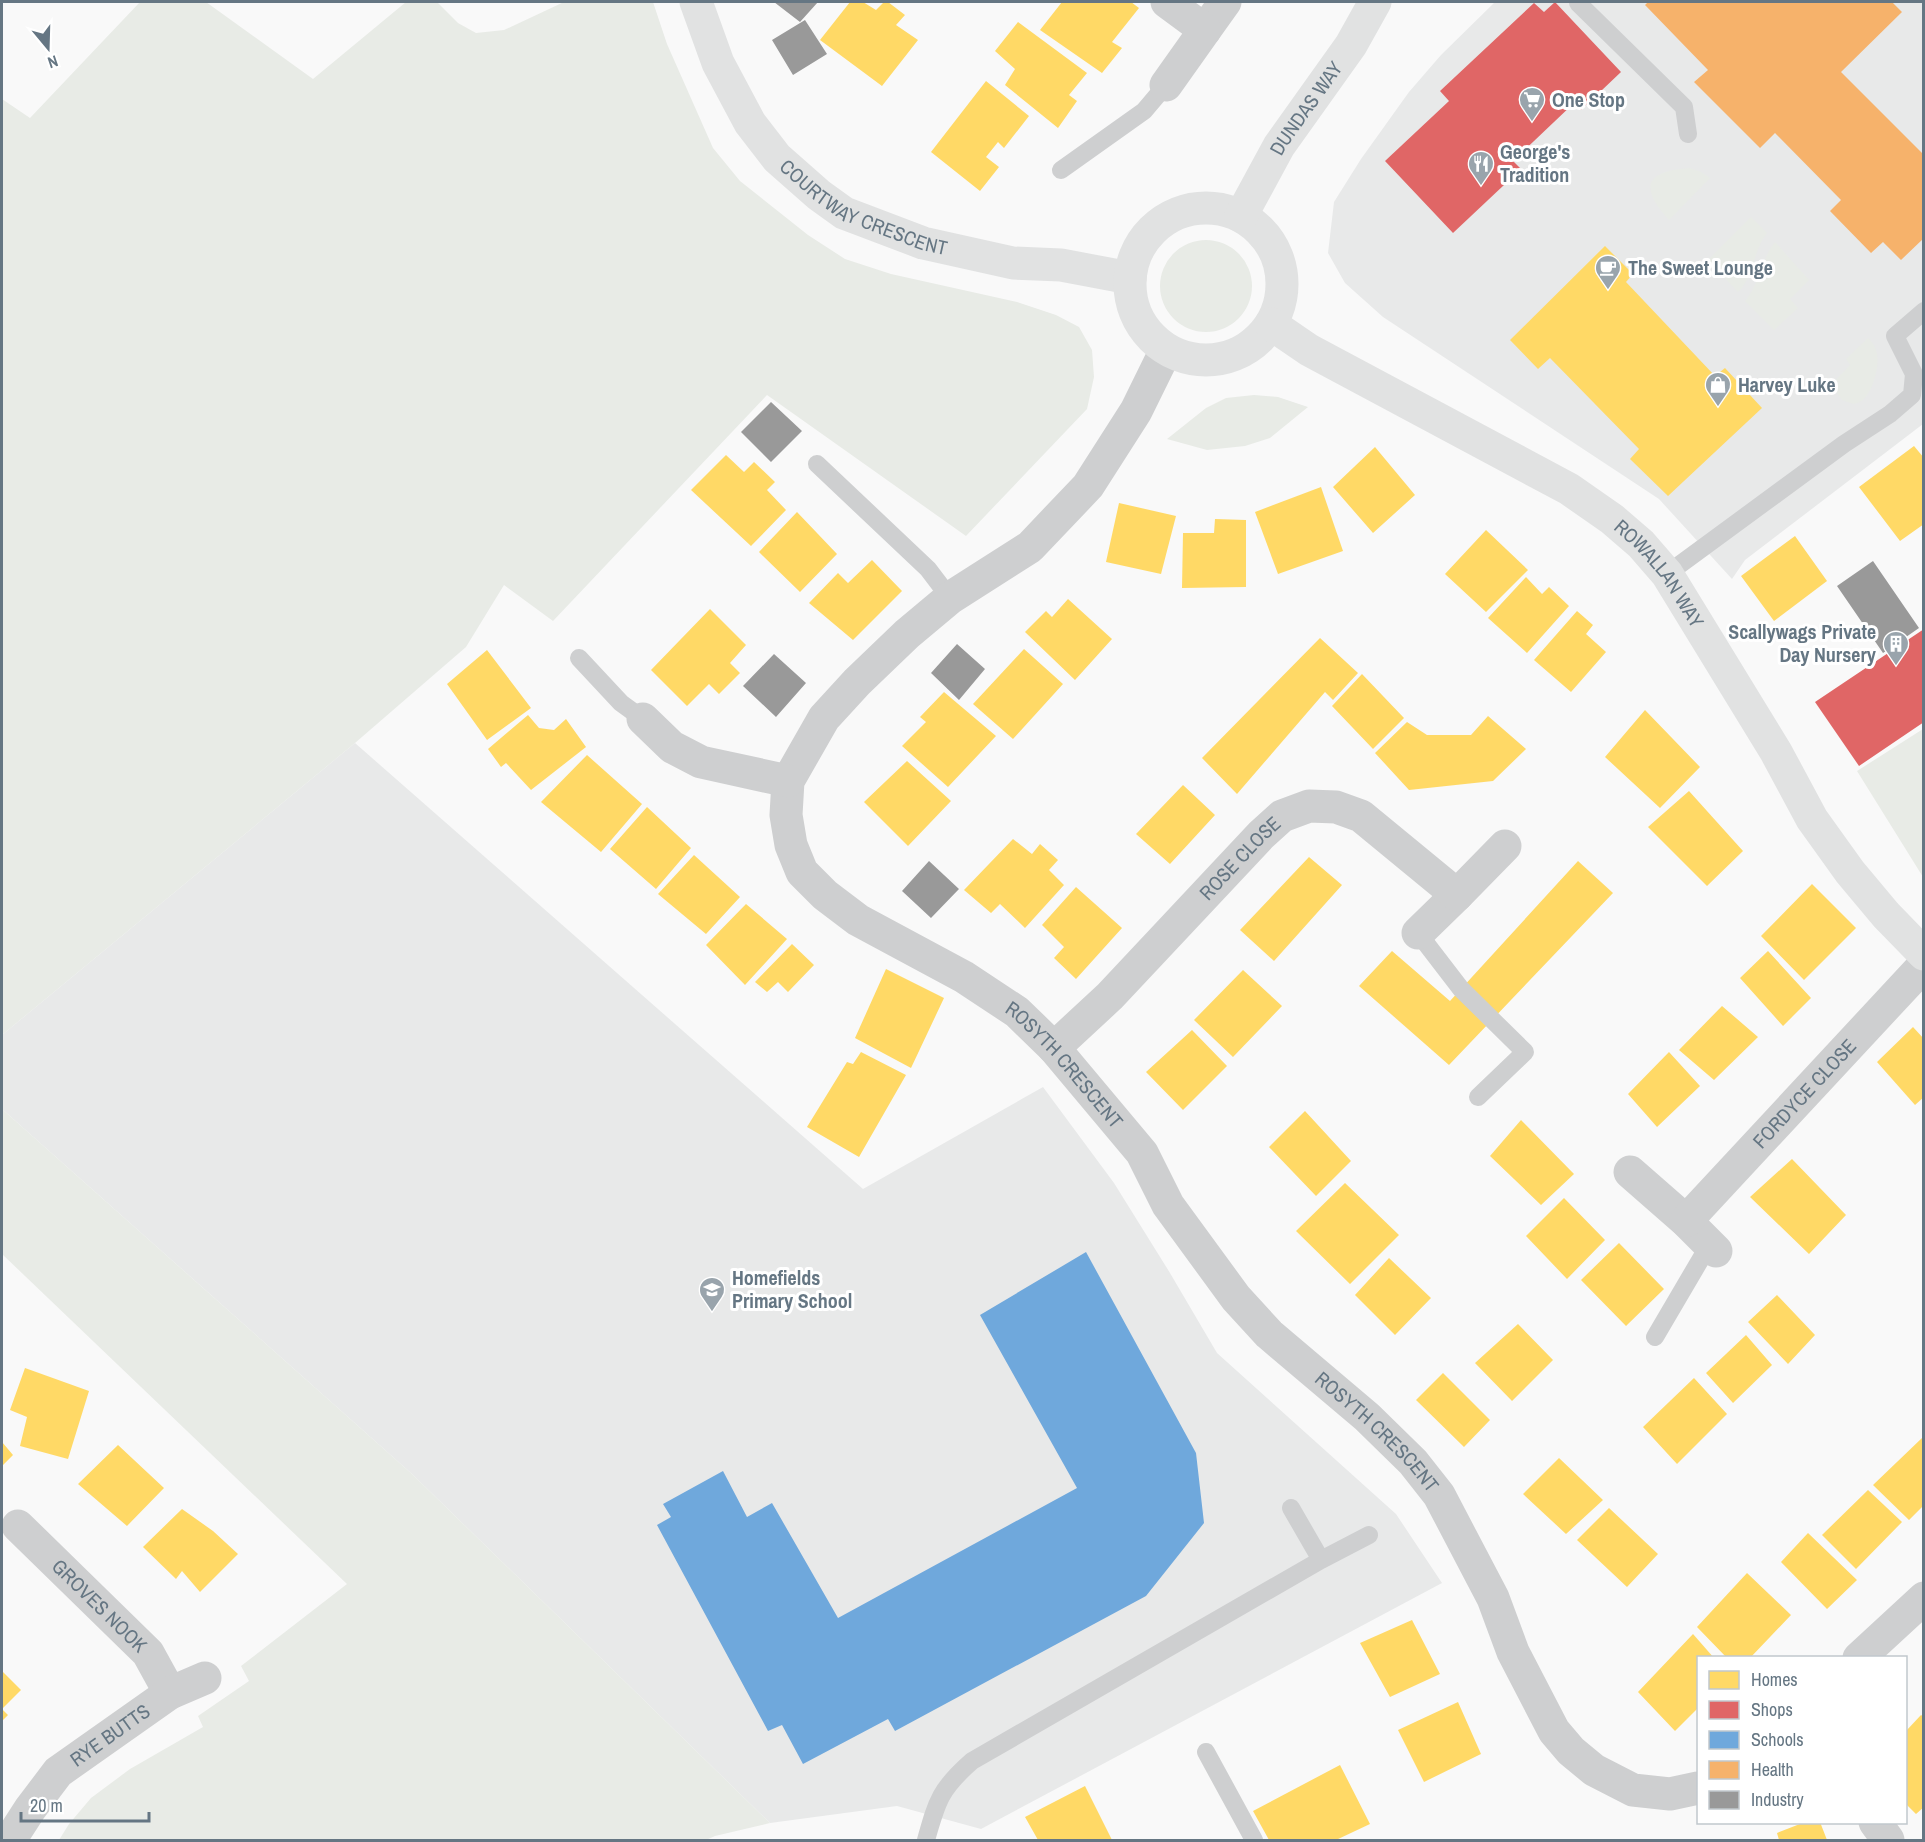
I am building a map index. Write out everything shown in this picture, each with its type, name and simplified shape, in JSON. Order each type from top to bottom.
[{"type":"street","name":"COURTWAY CRESCENT","points":[[696,2],[718,63],[750,123],[777,158],[819,195],[844,213],[923,243],[1013,263],[1060,266],[1130,278]]},
{"type":"street","points":[[1167,2],[1205,30]]},
{"type":"street","points":[[1166,85],[1225,2]]},
{"type":"street","name":"DUNDAS WAY","points":[[1241,216],[1279,146],[1351,45],[1375,2]]},
{"type":"street","points":[[1217,208],[1241,216],[1261,231],[1275,252],[1282,276],[1281,301],[1271,324],[1255,342],[1235,355],[1212,360],[1188,359],[1166,350],[1149,336],[1137,318],[1130,298],[1130,278],[1136,253],[1149,233],[1169,217],[1192,209],[1217,208]]},
{"type":"street","name":"ROWALLAN WAY","points":[[1271,324],[1309,350],[1569,489],[1612,519],[1641,544],[1667,574],[1776,752],[1812,819],[1850,872],[1923,954]]},
{"type":"street","name":"ROSYTH CRESCENT","points":[[1166,350],[1136,411],[1088,486],[1029,547],[950,598],[907,634],[857,681],[824,718],[788,781],[786,815],[791,845],[802,872],[825,895],[858,920],[973,982],[1017,1012],[1054,1048],[1142,1154],[1168,1204],[1236,1298],[1269,1334],[1367,1417],[1413,1462],[1439,1495],[1492,1598],[1513,1652],[1554,1731],[1571,1751],[1594,1770],[1634,1790],[1670,1794],[1697,1788]]},
{"type":"street","points":[[643,719],[672,747],[701,762],[788,781]]},
{"type":"street","name":"ROSE CLOSE","points":[[1054,1048],[1110,996],[1261,835],[1282,816],[1309,806],[1336,807],[1361,816],[1457,895]]},
{"type":"street","points":[[1418,933],[1505,846]]},
{"type":"street","name":"FORDYCE CLOSE","points":[[1686,1221],[1923,965]]},
{"type":"street","points":[[1630,1172],[1686,1221],[1712,1248]]},
{"type":"street","name":"GROVES NOOK","points":[[18,1526],[148,1653],[170,1693]]},
{"type":"street","points":[[1861,1656],[1923,1598]]},
{"type":"street","name":"RYE BUTTS","points":[[10,1840],[58,1772],[170,1693],[205,1678]]},
{"type":"street","points":[[1876,1824],[1888,1840]]},
{"type":"lane","points":[[1578,3],[1684,107],[1688,134]]},
{"type":"lane","points":[[1061,170],[1144,111],[1166,85]]},
{"type":"lane","points":[[1667,574],[1844,444],[1918,399],[1914,374],[1895,336],[1923,311]]},
{"type":"lane","points":[[817,464],[928,569],[950,598]]},
{"type":"lane","points":[[579,658],[621,703],[643,719]]},
{"type":"lane","points":[[1418,933],[1461,989],[1525,1052],[1478,1097]]},
{"type":"lane","points":[[1655,1337],[1712,1248]]},
{"type":"lane","points":[[1291,1508],[1321,1560]]},
{"type":"lane","points":[[926,1840],[937,1801],[952,1778],[972,1761],[1321,1560],[1370,1535]]},
{"type":"lane","points":[[1206,1752],[1254,1840]]},
{"type":"shaded area","points":[[140,2],[206,2],[313,79],[406,2],[437,2],[458,23],[476,33],[504,30],[564,2],[653,2],[667,44],[713,148],[740,181],[808,235],[845,259],[891,274],[1017,302],[1056,315],[1079,327],[1092,350],[1094,377],[1087,409],[966,536],[767,395],[553,621],[504,585],[466,647],[355,743],[2,1035],[2,99],[30,118]]},
{"type":"shaded area","points":[[1495,2],[1923,2],[1923,424],[1745,560],[1732,579],[1659,499],[1383,317],[1345,283],[1328,253],[1334,202],[1361,159],[1409,92],[1441,55]]},
{"type":"shaded area","points":[[1690,168],[1710,178],[1669,220],[1653,198],[1651,183],[1664,173]]},
{"type":"shaded area","points":[[1751,217],[1767,233],[1747,279],[1738,292],[1708,260]]},
{"type":"shaded area","points":[[1206,240],[1224,244],[1238,254],[1248,268],[1252,286],[1248,304],[1238,318],[1224,328],[1206,332],[1188,328],[1174,318],[1164,304],[1160,286],[1164,268],[1174,254],[1188,244]]},
{"type":"shaded area","points":[[1775,242],[1809,280],[1790,299],[1798,308],[1774,330],[1745,301]]},
{"type":"shaded area","points":[[1868,338],[1876,350],[1877,369],[1867,396],[1854,404],[1842,400],[1831,385],[1850,365],[1846,359]]},
{"type":"shaded area","points":[[1254,395],[1278,397],[1308,407],[1270,438],[1245,446],[1207,450],[1167,439],[1206,408],[1226,398]]},
{"type":"shaded area","points":[[1923,729],[1923,877],[1857,771]]},
{"type":"shaded area","name":"Homefields Primary School","points":[[355,743],[863,1189],[1043,1087],[1114,1183],[1217,1353],[1396,1514],[1442,1583],[981,1829],[897,1806],[770,1823],[412,1474],[2,1109],[2,1035]]},
{"type":"shaded area","points":[[2,1109],[412,1474],[770,1823],[706,1840],[59,1840],[91,1798],[130,1769],[203,1727],[198,1716],[249,1681],[241,1666],[347,1584],[2,1254]]},
{"type":"building: Homes","points":[[850,2],[863,2],[876,10],[884,2],[888,2],[905,15],[896,25],[918,40],[882,86],[820,40]]},
{"type":"building: Homes","points":[[1062,2],[1131,2],[1139,8],[1112,42],[1122,48],[1102,73],[1040,30]]},
{"type":"building: Homes","points":[[1018,22],[1087,73],[1069,95],[1077,101],[1058,128],[1005,85],[1015,69],[995,51]]},
{"type":"building: Homes","points":[[986,81],[1029,116],[1004,148],[998,142],[986,157],[999,167],[980,191],[931,152]]},
{"type":"building: Homes","points":[[1605,246],[1633,274],[1626,282],[1715,376],[1725,368],[1762,408],[1668,496],[1630,459],[1639,449],[1550,358],[1538,369],[1510,340]]},
{"type":"building: Homes","points":[[1914,446],[1924,458],[1924,524],[1900,541],[1859,487]]},
{"type":"building: Homes","points":[[1375,447],[1415,495],[1373,533],[1333,487]]},
{"type":"building: Homes","points":[[726,455],[744,472],[754,462],[775,482],[767,490],[786,510],[751,546],[691,490]]},
{"type":"building: Homes","points":[[1321,487],[1343,551],[1278,574],[1255,512]]},
{"type":"building: Homes","points":[[1119,503],[1176,516],[1161,574],[1106,562]]},
{"type":"building: Homes","points":[[797,512],[837,554],[800,592],[759,552]]},
{"type":"building: Homes","points":[[1215,519],[1246,520],[1246,587],[1182,588],[1183,533],[1214,533]]},
{"type":"building: Homes","points":[[1486,530],[1528,570],[1486,612],[1445,574]]},
{"type":"building: Homes","points":[[1795,536],[1827,581],[1774,621],[1741,576]]},
{"type":"building: Homes","points":[[872,560],[902,591],[853,640],[809,603],[838,573],[848,583]]},
{"type":"building: Homes","points":[[1526,577],[1542,594],[1549,587],[1569,606],[1527,653],[1488,618]]},
{"type":"building: Homes","points":[[1068,599],[1112,639],[1075,680],[1025,632],[1046,611],[1052,617]]},
{"type":"building: Homes","points":[[710,609],[746,645],[730,663],[740,673],[719,694],[709,684],[687,706],[651,670]]},
{"type":"building: Homes","points":[[1577,611],[1593,625],[1586,634],[1606,652],[1571,692],[1534,660]]},
{"type":"building: Homes","points":[[1320,638],[1358,673],[1333,700],[1325,692],[1237,794],[1202,758]]},
{"type":"building: Homes","points":[[1024,649],[1063,684],[1013,739],[973,704]]},
{"type":"building: Homes","points":[[487,650],[531,708],[487,740],[447,684]]},
{"type":"building: Homes","points":[[1362,674],[1404,718],[1373,749],[1332,706]]},
{"type":"building: Homes","points":[[944,692],[996,736],[948,787],[902,746],[926,722],[920,717]]},
{"type":"building: Homes","points":[[1645,710],[1700,767],[1660,808],[1605,757]]},
{"type":"building: Homes","points":[[528,715],[539,728],[554,730],[566,719],[586,747],[531,790],[506,763],[501,767],[488,749]]},
{"type":"building: Homes","points":[[1488,716],[1526,749],[1493,781],[1409,790],[1375,753],[1407,722],[1427,735],[1471,735]]},
{"type":"building: Homes","points":[[587,755],[642,804],[601,852],[541,802]]},
{"type":"building: Homes","points":[[907,761],[951,801],[908,846],[864,802]]},
{"type":"building: Homes","points":[[1183,785],[1215,815],[1170,864],[1136,834]]},
{"type":"building: Homes","points":[[1689,791],[1743,851],[1707,886],[1648,827]]},
{"type":"building: Homes","points":[[647,807],[691,848],[656,889],[610,849]]},
{"type":"building: Homes","points":[[1013,839],[1032,854],[1040,844],[1058,860],[1049,870],[1064,885],[1025,928],[1000,904],[991,913],[964,890]]},
{"type":"building: Homes","points":[[694,855],[740,897],[706,934],[658,894]]},
{"type":"building: Homes","points":[[1309,857],[1342,885],[1274,961],[1240,930]]},
{"type":"building: Homes","points":[[1578,861],[1613,893],[1449,1065],[1359,986],[1392,951],[1450,1001]]},
{"type":"building: Homes","points":[[1812,884],[1856,928],[1804,980],[1761,936]]},
{"type":"building: Homes","points":[[1076,887],[1122,928],[1076,979],[1054,958],[1064,947],[1042,925]]},
{"type":"building: Homes","points":[[746,904],[787,939],[745,985],[706,945]]},
{"type":"building: Homes","points":[[792,944],[814,965],[788,992],[778,982],[767,992],[755,982]]},
{"type":"building: Homes","points":[[1768,951],[1811,998],[1783,1026],[1740,978]]},
{"type":"building: Homes","points":[[886,969],[944,998],[911,1068],[855,1038]]},
{"type":"building: Homes","points":[[1243,970],[1282,1006],[1233,1057],[1194,1020]]},
{"type":"building: Homes","points":[[1722,1006],[1758,1037],[1714,1080],[1679,1050]]},
{"type":"building: Homes","points":[[1913,1027],[1924,1039],[1924,1097],[1915,1105],[1877,1062]]},
{"type":"building: Homes","points":[[1192,1030],[1227,1066],[1183,1110],[1146,1072]]},
{"type":"building: Homes","points":[[861,1052],[906,1075],[859,1157],[807,1127],[847,1062],[853,1064]]},
{"type":"building: Homes","points":[[1669,1052],[1700,1086],[1657,1127],[1628,1094]]},
{"type":"building: Homes","points":[[1305,1111],[1351,1161],[1316,1196],[1269,1147]]},
{"type":"building: Homes","points":[[1521,1120],[1574,1174],[1541,1205],[1490,1156]]},
{"type":"building: Homes","points":[[1792,1159],[1846,1215],[1809,1254],[1750,1197]]},
{"type":"building: Homes","points":[[1345,1183],[1399,1235],[1350,1284],[1296,1231]]},
{"type":"building: Homes","points":[[1564,1198],[1605,1240],[1567,1279],[1526,1236]]},
{"type":"building: Homes","points":[[1619,1243],[1664,1289],[1626,1326],[1581,1280]]},
{"type":"building: Homes","points":[[1389,1258],[1431,1298],[1395,1335],[1355,1295]]},
{"type":"building: Homes","points":[[1777,1295],[1815,1335],[1788,1364],[1748,1322]]},
{"type":"building: Homes","points":[[1518,1324],[1553,1360],[1512,1401],[1475,1363]]},
{"type":"building: Homes","points":[[1746,1335],[1772,1365],[1733,1403],[1706,1373]]},
{"type":"building: Homes","points":[[25,1368],[89,1391],[68,1459],[20,1446],[27,1417],[10,1410]]},
{"type":"building: Homes","points":[[1443,1373],[1490,1420],[1464,1447],[1416,1400]]},
{"type":"building: Homes","points":[[1694,1378],[1727,1414],[1677,1464],[1643,1427]]},
{"type":"building: Homes","points":[[1922,1438],[1924,1440],[1924,1505],[1909,1520],[1873,1485]]},
{"type":"building: Homes","points":[[2,1442],[13,1455],[2,1466]]},
{"type":"building: Homes","points":[[118,1445],[164,1488],[127,1526],[78,1484]]},
{"type":"building: Homes","points":[[1559,1458],[1603,1500],[1566,1534],[1523,1494]]},
{"type":"building: Homes","points":[[1868,1490],[1902,1522],[1856,1569],[1822,1535]]},
{"type":"building: Homes","points":[[1609,1508],[1658,1554],[1627,1587],[1577,1540]]},
{"type":"building: Homes","points":[[182,1509],[213,1531],[238,1554],[200,1592],[182,1571],[176,1579],[143,1547]]},
{"type":"building: Homes","points":[[1808,1533],[1857,1580],[1827,1609],[1781,1562]]},
{"type":"building: Homes","points":[[1747,1573],[1791,1615],[1752,1656],[1725,1656],[1697,1627]]},
{"type":"building: Homes","points":[[1412,1620],[1440,1674],[1390,1697],[1360,1643]]},
{"type":"building: Homes","points":[[1693,1634],[1712,1656],[1697,1656],[1697,1709],[1675,1731],[1638,1692]]},
{"type":"building: Homes","points":[[2,1671],[21,1690],[2,1709]]},
{"type":"building: Homes","points":[[1458,1702],[1481,1754],[1424,1782],[1398,1730]]},
{"type":"building: Homes","points":[[2,1709],[8,1715],[2,1721]]},
{"type":"building: Homes","points":[[1921,1715],[1924,1717],[1924,1807],[1916,1814],[1907,1805],[1907,1730]]},
{"type":"building: Homes","points":[[1340,1765],[1370,1824],[1336,1840],[1269,1840],[1253,1811]]},
{"type":"building: Homes","points":[[1085,1786],[1112,1840],[1038,1840],[1025,1817]]},
{"type":"building: Homes","points":[[1800,1824],[1821,1824],[1827,1840],[1779,1840],[1777,1833]]},
{"type":"building: Shops","points":[[1555,2],[1621,72],[1581,110],[1574,103],[1513,161],[1521,169],[1453,233],[1385,161],[1449,101],[1440,91],[1534,3],[1544,12]]},
{"type":"building: Shops","name":"Scallywags Private Day Nursery","points":[[1924,629],[1924,722],[1859,766],[1815,702]]},
{"type":"building: Schools","points":[[1086,1252],[1196,1453],[1204,1523],[1146,1596],[895,1731],[888,1719],[803,1764],[782,1725],[768,1731],[657,1525],[671,1517],[663,1504],[723,1471],[747,1517],[772,1503],[838,1618],[1077,1488],[980,1315]]},
{"type":"building: Health","points":[[1648,2],[1892,2],[1902,12],[1841,72],[1924,155],[1924,238],[1901,260],[1883,242],[1871,253],[1830,211],[1841,200],[1775,133],[1760,148],[1694,82],[1708,70],[1645,5]]},
{"type":"building: Industry","points":[[774,2],[818,2],[800,22]]},
{"type":"building: Industry","points":[[805,20],[827,54],[793,75],[772,40]]},
{"type":"building: Industry","points":[[771,402],[802,431],[771,462],[741,432]]},
{"type":"building: Industry","points":[[1873,561],[1919,628],[1883,653],[1837,586]]},
{"type":"building: Industry","points":[[957,644],[985,669],[959,700],[931,673]]},
{"type":"building: Industry","points":[[774,654],[806,683],[776,717],[743,686]]},
{"type":"building: Industry","points":[[929,861],[959,889],[931,918],[902,891]]},
{"type":"place","name":"One Stop","points":[[1532,123]]},
{"type":"place","name":"George's Tradition","points":[[1481,187]]},
{"type":"place","name":"The Sweet Lounge","points":[[1608,291]]},
{"type":"place","name":"Harvey Luke","points":[[1718,408]]},
{"type":"place","name":"Scallywags Private Day Nursery","points":[[1896,667]]},
{"type":"place","name":"Homefields Primary School","points":[[712,1313]]}]
